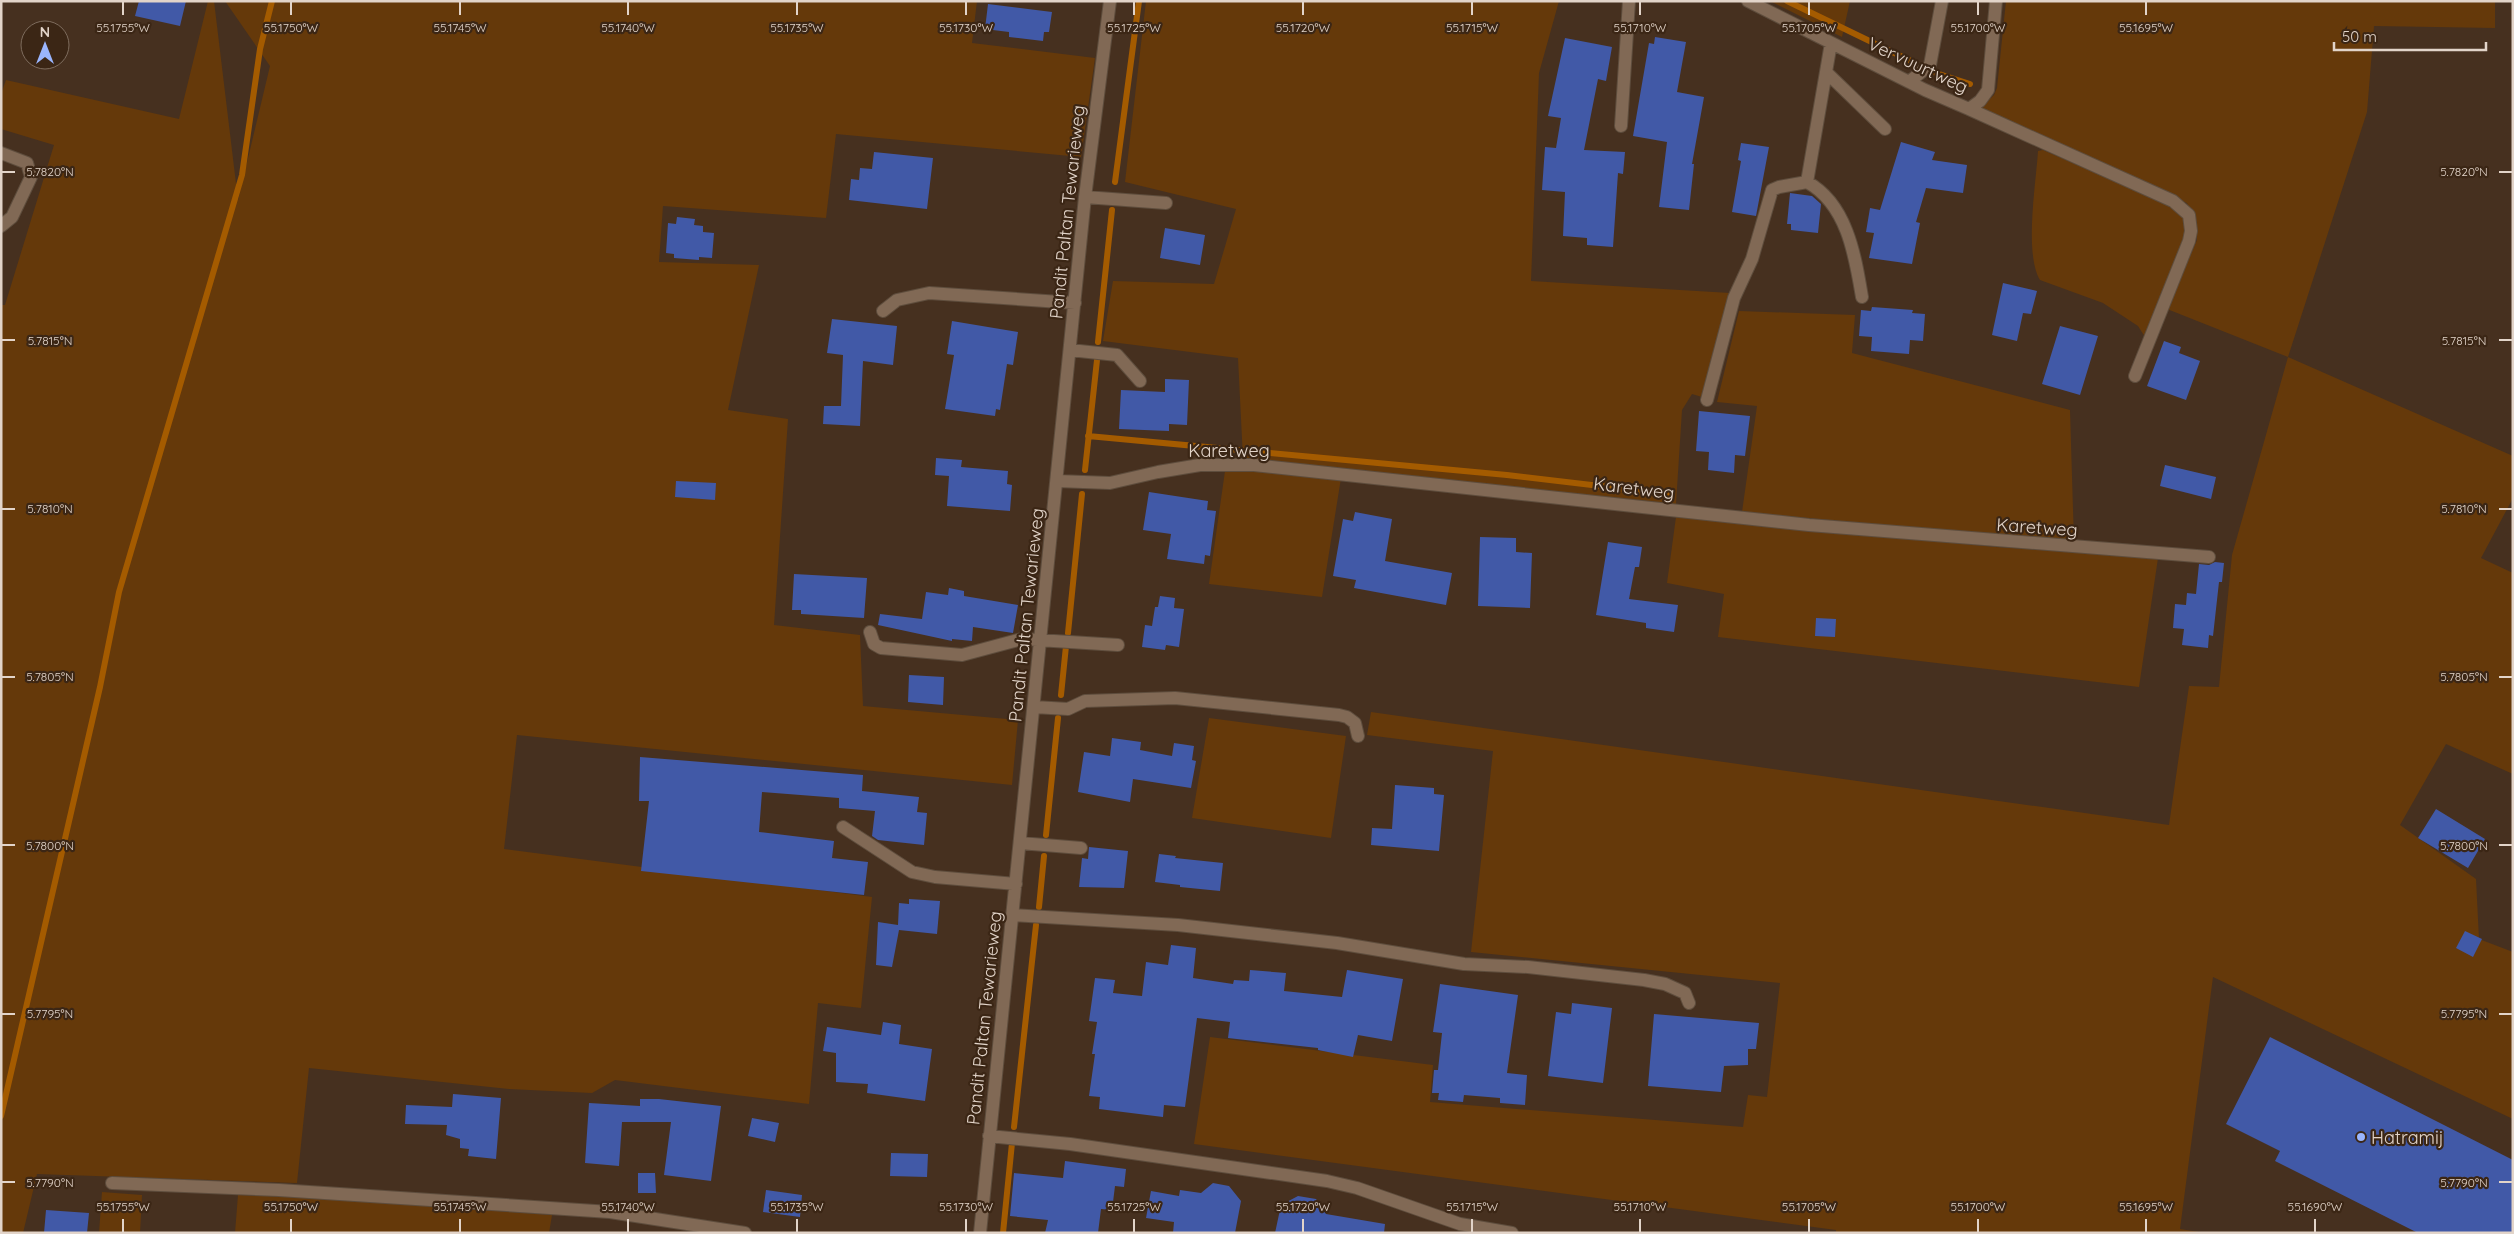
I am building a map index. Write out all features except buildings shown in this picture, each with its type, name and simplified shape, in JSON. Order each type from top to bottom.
[{"type":"street","name":"Pandit Paltan Tewarieweg","points":[[980,1233],[1085,197],[1110,1]]},
{"type":"street","points":[[1621,126],[1630,1]]},
{"type":"street","name":"Vervuurtweg","points":[[1748,1],[1909,82],[1969,109],[1980,101],[1988,90],[1996,1]]},
{"type":"street","points":[[1909,82],[1930,65],[1942,1]]},
{"type":"street","points":[[1807,182],[1831,43]]},
{"type":"street","points":[[1826,72],[1886,130]]},
{"type":"street","points":[[1969,109],[2173,201],[2189,215],[2191,231],[2189,241],[2135,376]]},
{"type":"street","points":[[1,153],[28,163],[31,177],[12,217],[1,226]]},
{"type":"street","points":[[1707,400],[1734,298],[1752,259],[1772,190],[1807,182],[1821,190],[1845,224],[1862,296]]},
{"type":"street","points":[[1085,197],[1166,202]]},
{"type":"street","points":[[883,311],[897,300],[929,293],[1075,303]]},
{"type":"street","points":[[1070,350],[1117,355],[1140,381]]},
{"type":"street","name":"Karetweg","points":[[1057,481],[1110,483],[1200,465],[1254,465],[1819,526],[2209,558]]},
{"type":"street","points":[[870,632],[874,644],[881,648],[962,655],[1022,639],[1118,645]]},
{"type":"street","points":[[1034,707],[1068,709],[1085,701],[1102,700],[1175,698],[1212,701],[1339,715],[1347,717],[1355,723],[1358,736]]},
{"type":"street","points":[[843,827],[912,872],[935,877],[1016,884]]},
{"type":"street","points":[[1020,843],[1081,848]]},
{"type":"street","points":[[1013,915],[1107,919],[1178,925],[1337,943],[1464,964],[1528,967],[1644,980],[1665,984],[1685,992],[1689,1003]]},
{"type":"street","points":[[989,1136],[1070,1144],[1327,1181],[1357,1188],[1460,1224],[1512,1233]]},
{"type":"street","points":[[112,1183],[279,1190],[610,1212],[745,1233]]},
{"type":"shaded area","points":[[208,1],[214,1],[238,200],[270,66],[225,1],[977,1],[972,43],[1095,58],[1081,157],[836,134],[826,218],[663,206],[659,262],[759,265],[728,410],[788,419],[774,625],[860,635],[863,706],[1018,720],[1012,785],[517,735],[504,849],[872,897],[861,1008],[818,1003],[809,1104],[615,1080],[592,1093],[509,1089],[309,1068],[297,1183],[37,1174],[23,1233],[1,1233],[1,305],[5,305],[54,145],[1,129],[1,94],[6,80],[179,119]]},
{"type":"shaded area","points":[[1146,1],[1559,1],[1539,73],[1531,281],[1730,293],[1702,397],[1692,394],[1682,410],[1676,504],[1243,459],[1238,358],[1103,341],[1113,281],[1214,284],[1236,209],[1125,182]]},
{"type":"shaded area","points":[[1770,1],[1850,1],[1842,37]]},
{"type":"shaded area","points":[[2006,1],[2495,1],[2495,28],[2374,26],[2367,112],[2288,357],[2167,309],[2197,240],[2196,222],[2187,203],[1980,108],[1994,95],[1997,88]]},
{"type":"shaded area","points":[[2043,150],[2178,209],[2183,216],[2186,238],[2145,337],[2138,326],[2103,303],[2040,280],[2035,268],[2033,253],[2032,218],[2038,151]]},
{"type":"shaded area","points":[[1739,311],[1855,315],[1852,353],[2070,410],[2074,542],[1742,512],[1757,406],[1717,402]]},
{"type":"shaded area","points":[[2288,357],[2513,456],[2513,498],[2481,558],[2513,573],[2513,774],[2446,744],[2400,825],[2476,879],[2479,939],[2513,952],[2513,1119],[2213,977],[2180,1229],[2205,1233],[1836,1233],[1836,1230],[1194,1144],[1210,1037],[1433,1065],[1430,1102],[1743,1127],[1748,1095],[1767,1097],[1780,983],[1471,952],[1493,751],[1367,735],[1371,712],[2169,825],[2189,686],[2219,687],[2232,555]]},
{"type":"shaded area","points":[[1249,469],[1341,478],[1322,597],[1209,584],[1225,471]]},
{"type":"shaded area","points":[[1676,517],[1996,547],[2158,558],[2139,687],[1718,637],[1724,594],[1667,583]]},
{"type":"shaded area","points":[[1209,718],[1346,736],[1331,838],[1192,818]]},
{"type":"shaded area","points":[[102,1192],[142,1195],[140,1233],[99,1233]]},
{"type":"shaded area","points":[[238,1195],[319,1198],[552,1215],[549,1233],[235,1233]]},
{"type":"waterway","points":[[1,1116],[100,687],[119,592],[242,175],[260,49],[272,1]]},
{"type":"waterway","points":[[1115,182],[1139,1]]},
{"type":"waterway","points":[[1787,1],[1915,63]]},
{"type":"waterway","points":[[1936,73],[1970,84]]},
{"type":"waterway","points":[[1098,342],[1112,210]]},
{"type":"waterway","points":[[1085,470],[1097,360]]},
{"type":"waterway","points":[[1088,436],[1507,475],[1668,494]]},
{"type":"waterway","points":[[1068,633],[1082,494]]},
{"type":"waterway","points":[[1061,695],[1066,646]]},
{"type":"waterway","points":[[1046,835],[1058,718]]},
{"type":"waterway","points":[[1039,907],[1044,856]]},
{"type":"waterway","points":[[1014,1127],[1036,925]]},
{"type":"waterway","points":[[1003,1233],[1012,1143]]},
{"type":"place","name":"Hatramij","points":[[2361,1137]]}]
